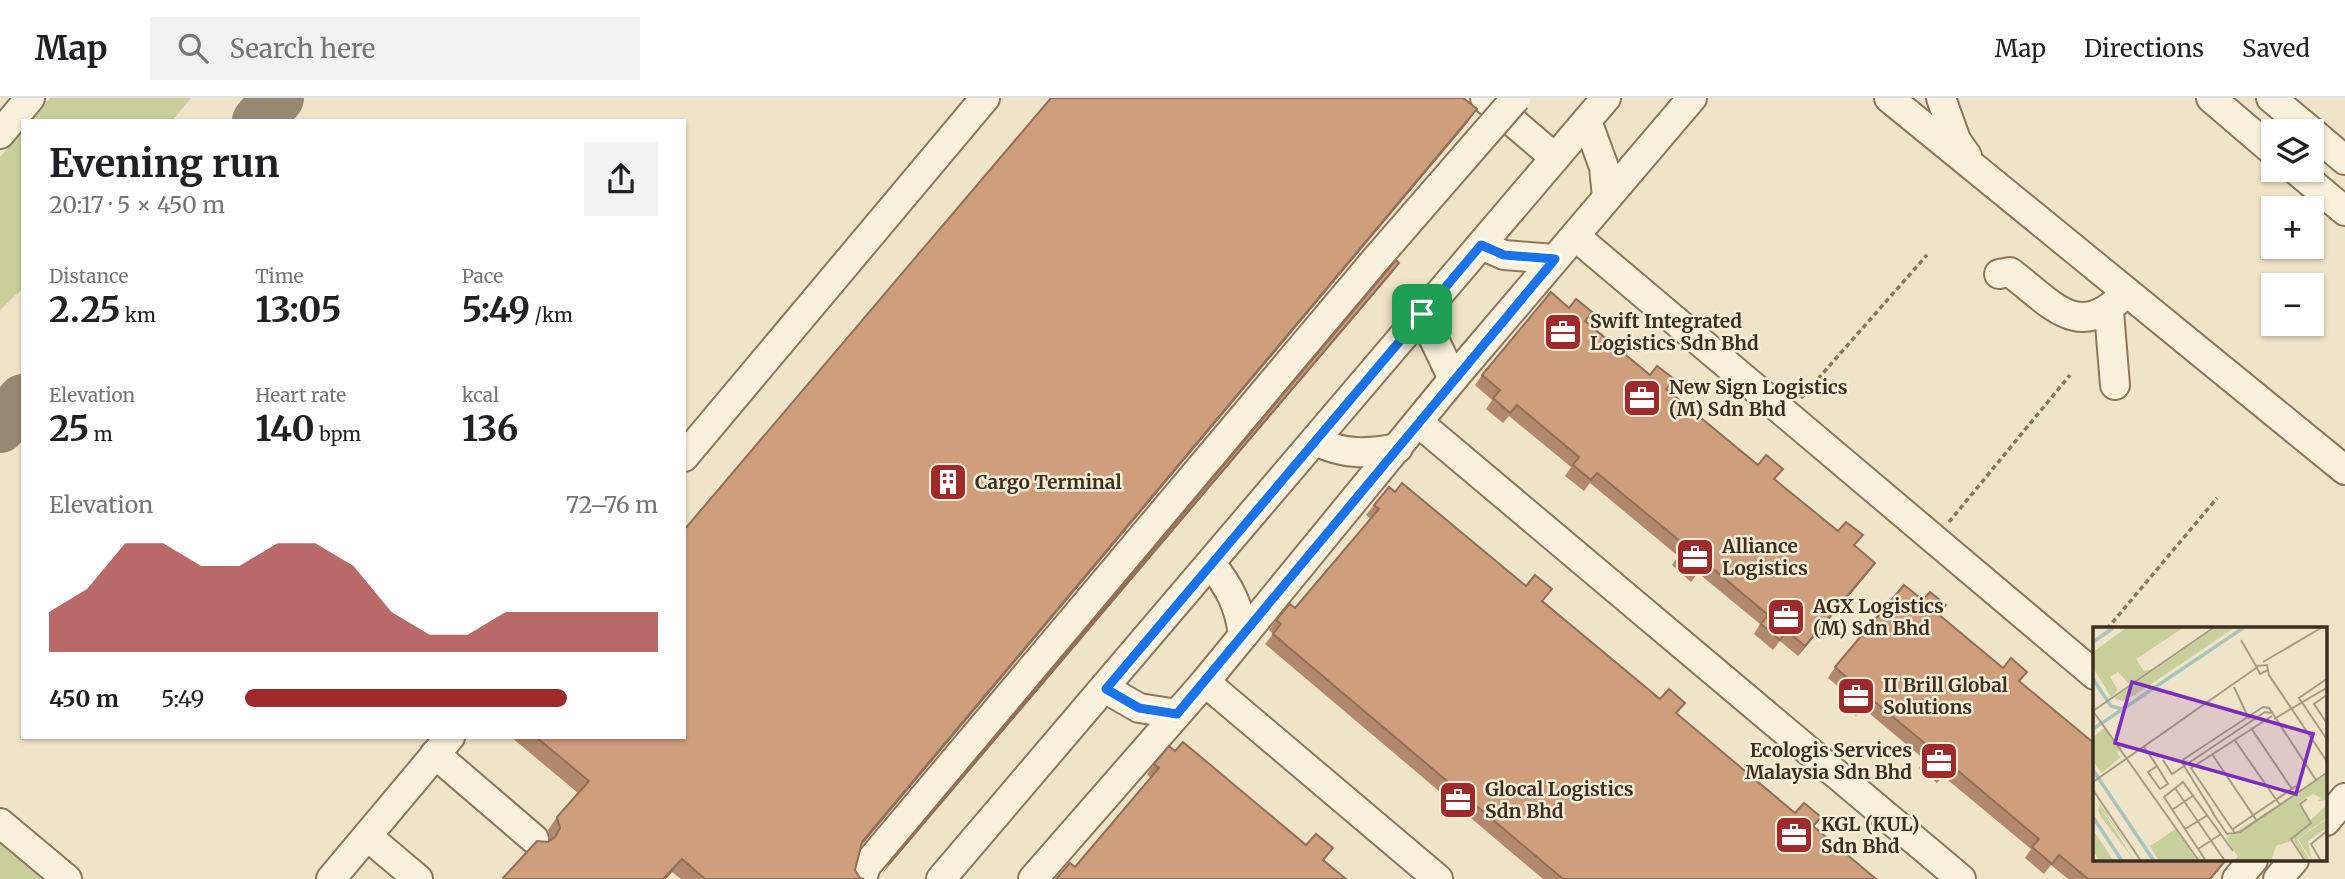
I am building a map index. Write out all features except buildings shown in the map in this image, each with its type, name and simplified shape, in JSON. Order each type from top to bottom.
[{"type":"street","points":[[0,134],[30,98]]},
{"type":"street","points":[[686,455],[985,98]]},
{"type":"street","points":[[1485,98],[1555,158]]},
{"type":"street","points":[[862,879],[866,866],[1377,258],[1516,98]]},
{"type":"street","points":[[941,879],[1106,689],[1606,98]]},
{"type":"street","points":[[1033,879],[1205,682],[1419,423],[1452,379],[1692,98]]},
{"type":"street","points":[[1889,98],[1979,171],[2117,302],[2345,470]]},
{"type":"street","points":[[1941,98],[1956,140],[1979,171]]},
{"type":"street","points":[[2211,98],[2261,141]]},
{"type":"street","points":[[2271,98],[2296,119]]},
{"type":"street","points":[[1587,121],[1604,167],[1607,197]]},
{"type":"street","points":[[2324,143],[2345,160]]},
{"type":"street","points":[[2310,182],[2345,211]]},
{"type":"street","points":[[1575,236],[2093,673]]},
{"type":"street","points":[[1481,245],[1504,255],[1555,259]]},
{"type":"street","points":[[1999,274],[2010,272],[2066,315],[2092,318],[2117,302]]},
{"type":"street","points":[[2115,385],[2117,302]]},
{"type":"street","points":[[1422,314],[1452,379]]},
{"type":"street","points":[[1419,423],[1961,879]]},
{"type":"street","points":[[1315,441],[1334,450],[1352,453],[1398,448]]},
{"type":"street","points":[[1211,564],[1232,594],[1241,615],[1243,636]]},
{"type":"street","points":[[1205,682],[1438,879]]},
{"type":"street","points":[[1106,689],[1139,708],[1177,714]]},
{"type":"street","points":[[331,879],[443,746],[534,839]]},
{"type":"street","points":[[2328,819],[2345,798]]},
{"type":"street","points":[[0,823],[67,879]]},
{"type":"street","points":[[367,836],[418,879]]},
{"type":"street","points":[[2237,879],[2251,862]]},
{"type":"street","points":[[2277,879],[2292,862]]},
{"type":"path","points":[[1787,414],[1927,255]]},
{"type":"path","points":[[1934,539],[2070,375]]},
{"type":"path","points":[[2109,627],[2217,498]]},
{"type":"green space","points":[[50,98],[191,98],[174,119],[33,119]]},
{"type":"green space","points":[[21,132],[21,290],[0,310],[0,157]]},
{"type":"green space","points":[[0,840],[46,879],[0,879]]},
{"type":"taxiway","points":[[260,119],[278,98]]},
{"type":"taxiway","points":[[0,427],[21,402]]},
{"type":"place","name":"Swift Integrated Logistics Sdn Bhd","points":[[1563,332]]},
{"type":"place","name":"New Sign Logistics (M) Sdn Bhd","points":[[1642,398]]},
{"type":"place","name":"Cargo Terminal","points":[[948,482]]},
{"type":"place","name":"Alliance Logistics","points":[[1695,557]]},
{"type":"place","name":"AGX Logistics (M) Sdn Bhd","points":[[1786,617]]},
{"type":"place","name":"II Brill Global Solutions","points":[[1856,696]]},
{"type":"place","name":"Ecologis Services Malaysia Sdn Bhd","points":[[1939,761]]},
{"type":"place","name":"Glocal Logistics Sdn Bhd","points":[[1458,800]]},
{"type":"place","name":"KGL (KUL) Sdn Bhd","points":[[1794,835]]},
{"type":"route","points":[[1481,245],[1504,255],[1527,260],[1555,259],[1452,379],[1419,423],[1177,714],[1139,708],[1106,689],[1158,626],[1422,314],[1481,245]]}]
